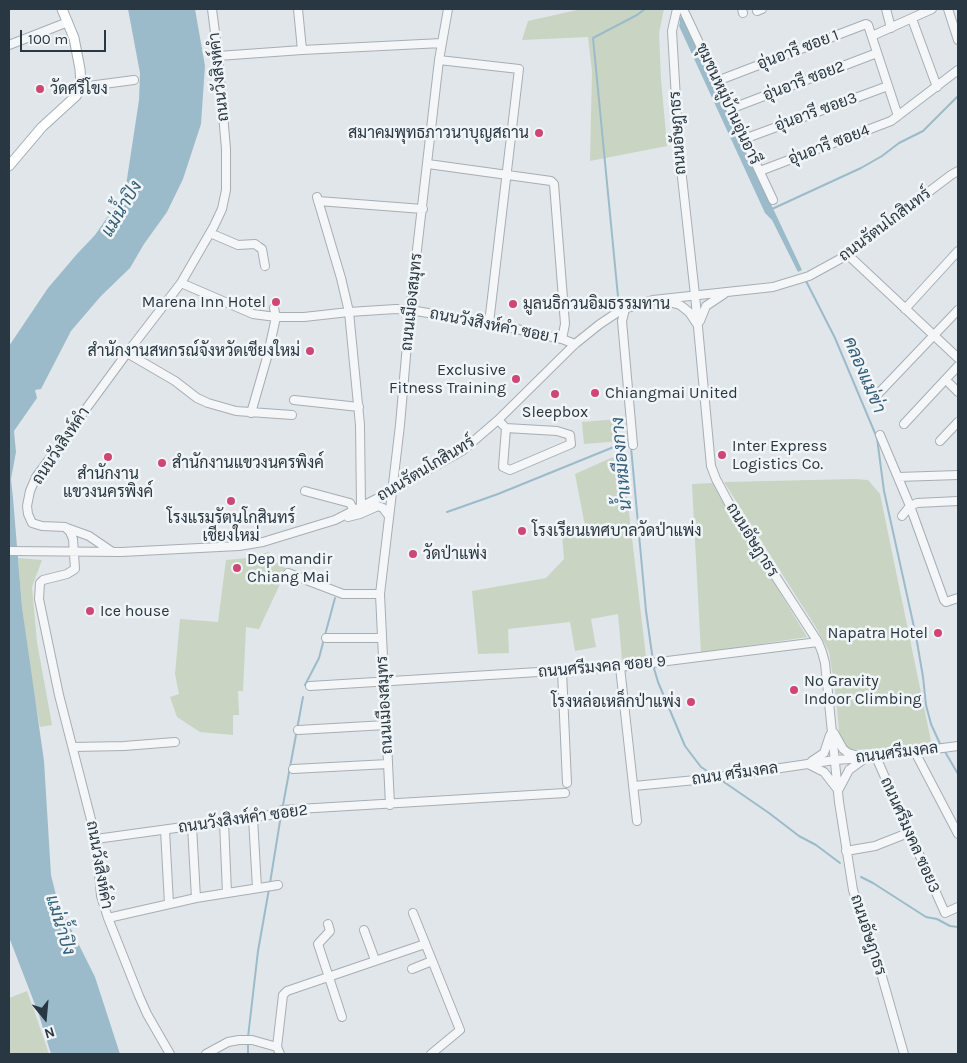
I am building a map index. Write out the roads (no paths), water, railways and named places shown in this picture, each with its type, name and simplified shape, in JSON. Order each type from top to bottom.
[{"type":"main road","points":[[9,166],[42,127],[76,96],[81,87],[77,55],[68,22],[62,9]]},
{"type":"street","name":"ถนนวังสิงห์คำ","points":[[65,527],[42,526],[32,523],[28,514],[30,492],[36,477],[181,283],[222,209],[226,190],[226,149],[212,9]]},
{"type":"street","points":[[298,9],[302,50]]},
{"type":"street","name":"ถนนเมืองสมุทร","points":[[390,805],[380,594],[439,60],[448,9]]},
{"type":"street","name":"ถนนอัษฎาธร","points":[[676,9],[672,31],[681,184],[695,295],[713,474],[732,509],[818,642],[825,663],[846,851],[857,904],[882,974],[904,1054]]},
{"type":"street","name":"ชุมชนหมู่บ้านอุ่นอารี","points":[[683,9],[772,200]]},
{"type":"street","points":[[886,9],[891,28]]},
{"type":"street","points":[[898,116],[872,36],[912,19],[919,12],[932,9]]},
{"type":"street","points":[[948,9],[958,40]]},
{"type":"street","points":[[912,19],[937,87]]},
{"type":"street","points":[[9,45],[68,22]]},
{"type":"street","name":"อุ่นอารี ซอย 1","points":[[717,81],[866,24],[872,36]]},
{"type":"street","points":[[218,56],[442,43]]},
{"type":"street","name":"อุ่นอารี ซอย2","points":[[730,108],[877,53]]},
{"type":"street","points":[[439,60],[519,69],[489,323]]},
{"type":"street","name":"อุ่นอารี ซอย4","points":[[760,171],[885,124],[958,70]]},
{"type":"street","points":[[81,87],[134,80]]},
{"type":"street","name":"อุ่นอารี ซอย3","points":[[744,139],[888,86]]},
{"type":"street","points":[[428,164],[551,181],[554,184],[565,324],[562,339]]},
{"type":"street","name":"ถนนรัตนโกสินทร์","points":[[9,551],[111,551],[239,546],[263,542],[335,520],[392,491],[462,451],[498,420],[575,344],[602,322],[623,309],[656,300],[780,286],[800,280],[828,267],[847,254],[958,171]]},
{"type":"street","points":[[357,509],[359,407],[349,312],[318,199],[422,209]]},
{"type":"street","points":[[210,233],[238,245],[255,244],[262,249],[265,266]]},
{"type":"street","points":[[905,309],[958,251]]},
{"type":"street","points":[[847,254],[958,358]]},
{"type":"street","name":"ถนนวังสิงห์คำ ซอย 1","points":[[181,283],[253,314],[276,317],[304,317],[349,312],[410,310],[489,323],[562,339],[575,344]]},
{"type":"street","points":[[698,327],[706,306],[728,292]]},
{"type":"street","points":[[656,300],[680,305],[689,312],[698,327]]},
{"type":"street","points":[[251,413],[268,354],[276,317],[274,308]]},
{"type":"street","points":[[623,309],[622,321],[633,445]]},
{"type":"street","points":[[875,396],[958,310]]},
{"type":"street","points":[[127,353],[175,382],[197,398],[236,411],[292,415]]},
{"type":"street","points":[[904,424],[958,366]]},
{"type":"street","points":[[950,384],[958,392]]},
{"type":"street","points":[[294,400],[359,407]]},
{"type":"street","points":[[498,420],[506,428],[556,431],[570,435],[571,444],[510,470],[503,468],[506,428]]},
{"type":"street","points":[[940,441],[958,422]]},
{"type":"street","points":[[880,434],[910,506],[944,600],[946,602],[958,598]]},
{"type":"street","points":[[898,477],[958,475]]},
{"type":"street","points":[[305,490],[350,502],[357,509]]},
{"type":"street","points":[[902,516],[910,506],[917,503],[958,501]]},
{"type":"street","points":[[335,520],[360,514],[378,506],[384,508],[389,516]]},
{"type":"street","points":[[65,527],[72,535],[75,551]]},
{"type":"street","points":[[65,527],[89,536],[111,551]]},
{"type":"street","name":"ถนนวังสิงห์คำ","points":[[75,551],[75,569],[68,574],[43,580],[38,591],[39,599],[60,695],[96,839],[101,896],[147,1014],[170,1054]]},
{"type":"street","points":[[288,574],[343,594],[380,594]]},
{"type":"street","points":[[326,638],[382,638]]},
{"type":"street","name":"ถนนศรีมงคล ซอย 9","points":[[310,686],[620,667],[818,642]]},
{"type":"street","points":[[620,667],[637,821]]},
{"type":"street","points":[[562,671],[567,783]]},
{"type":"street","points":[[298,730],[386,726]]},
{"type":"street","points":[[832,730],[843,749],[848,753],[866,758]]},
{"type":"street","points":[[808,764],[824,753],[832,730]]},
{"type":"street","points":[[73,747],[175,742]]},
{"type":"street","name":"ถนนศรีมงคล","points":[[835,760],[866,758],[958,746]]},
{"type":"street","points":[[915,752],[958,834]]},
{"type":"street","name":"ถนนศรีมงคล ซอย3","points":[[876,756],[908,833],[945,913],[958,907]]},
{"type":"street","points":[[808,764],[824,772],[838,790],[848,770],[866,758]]},
{"type":"street","name":"ถนน ศรีมงคล","points":[[634,786],[718,777],[835,760]]},
{"type":"street","points":[[292,769],[388,764]]},
{"type":"street","name":"ถนนวังสิงห์คำ ซอย2","points":[[96,839],[253,818],[270,815],[282,810],[565,793]]},
{"type":"street","points":[[253,818],[257,888]]},
{"type":"street","points":[[224,822],[228,893]]},
{"type":"street","points":[[192,826],[196,898]]},
{"type":"street","points":[[165,830],[169,904]]},
{"type":"street","points":[[846,851],[875,846],[908,833]]},
{"type":"street","points":[[108,918],[196,898],[278,885]]},
{"type":"street","points":[[414,913],[460,1030],[431,1054]]},
{"type":"street","points":[[328,924],[330,932],[318,944],[342,1017]]},
{"type":"street","points":[[364,930],[375,960]]},
{"type":"street","points":[[206,1054],[228,1042],[239,1040],[252,1040],[278,1050],[283,995],[287,991],[425,944]]},
{"type":"street","points":[[412,969],[432,961]]},
{"type":"water","name":"แม่น้ำปิง","points":[[128,9],[195,9],[205,66],[201,124],[183,179],[167,212],[144,244],[130,268],[101,296],[71,331],[41,389],[35,390],[37,398],[14,431],[16,452],[11,479],[22,607],[44,761],[51,875],[58,903],[95,977],[120,1054],[51,1054],[39,1015],[9,937],[9,346],[48,288],[95,235],[125,192],[139,100],[140,73]]},
{"type":"water","points":[[674,9],[677,9],[681,18],[682,15],[802,270],[798,272],[772,220],[765,213],[679,26],[680,22]]},
{"type":"waterway","name":"น้ำเหมืองกาง","points":[[619,307],[593,38],[645,9]]},
{"type":"waterway","points":[[772,209],[861,168],[882,156],[899,143],[923,131],[958,96]]},
{"type":"waterway","name":"คลองแม่ข่า","points":[[805,279],[835,338],[877,438],[884,491],[916,636],[926,705],[931,724],[941,746]]},
{"type":"waterway","points":[[447,512],[498,494],[631,440]]},
{"type":"waterway","name":"น้ำเหมืองกาง","points":[[631,447],[646,611],[653,661]]},
{"type":"waterway","points":[[325,635],[335,598]]},
{"type":"waterway","points":[[305,685],[319,658],[324,639]]},
{"type":"waterway","name":"น้ำเหมืองกาง","points":[[653,665],[658,682],[685,746],[701,767],[713,775]]},
{"type":"waterway","points":[[283,805],[303,697]]},
{"type":"waterway","name":"คลองแม่ข่า","points":[[944,750],[958,774]]},
{"type":"waterway","name":"น้ำเหมืองกาง","points":[[721,780],[840,863]]},
{"type":"waterway","points":[[270,883],[281,815]]},
{"type":"waterway","name":"น้ำเหมืองกาง","points":[[861,877],[926,917],[958,927]]},
{"type":"waterway","points":[[248,1037],[258,951],[269,889]]},
{"type":"waterway","points":[[248,1042],[248,1054]]},
{"type":"place","name":"วัดศรีโขง","points":[[40,89]]},
{"type":"place","name":"สมาคมพุทธภาวนาบุญสถาน","points":[[539,133]]},
{"type":"place","name":"Marena Inn Hotel","points":[[276,302]]},
{"type":"place","name":"มูลนธิกวนอิมธรรมทาน","points":[[513,304]]},
{"type":"place","name":"สำนักงานสหกรณ์จังหวัดเชียงใหม่","points":[[310,351]]},
{"type":"place","name":"Exclusive Fitness Training","points":[[516,379]]},
{"type":"place","name":"Chiangmai United","points":[[595,393]]},
{"type":"place","name":"Sleepbox","points":[[555,394]]},
{"type":"place","name":"Inter Express Logistics Co.","points":[[722,455]]},
{"type":"place","name":"สำนักงาน แขวงนครพิงค์","points":[[108,457]]},
{"type":"place","name":"สำนักงานแขวงนครพิงค์","points":[[162,463]]},
{"type":"place","name":"โรงแรมรัตนโกสินทร์ เชียงใหม่","points":[[231,501]]},
{"type":"place","name":"โรงเรียนเทศบาลวัดป่าแพ่ง","points":[[522,531]]},
{"type":"place","name":"วัดป่าแพ่ง","points":[[413,554]]},
{"type":"place","name":"Dep mandir Chiang Mai","points":[[237,568]]},
{"type":"place","name":"Ice house","points":[[90,611]]},
{"type":"place","name":"Napatra Hotel","points":[[938,633]]},
{"type":"place","name":"No Gravity Indoor Climbing","points":[[794,690]]},
{"type":"place","name":"โรงหล่อเหล็กป่าแพ่ง","points":[[691,702]]}]
